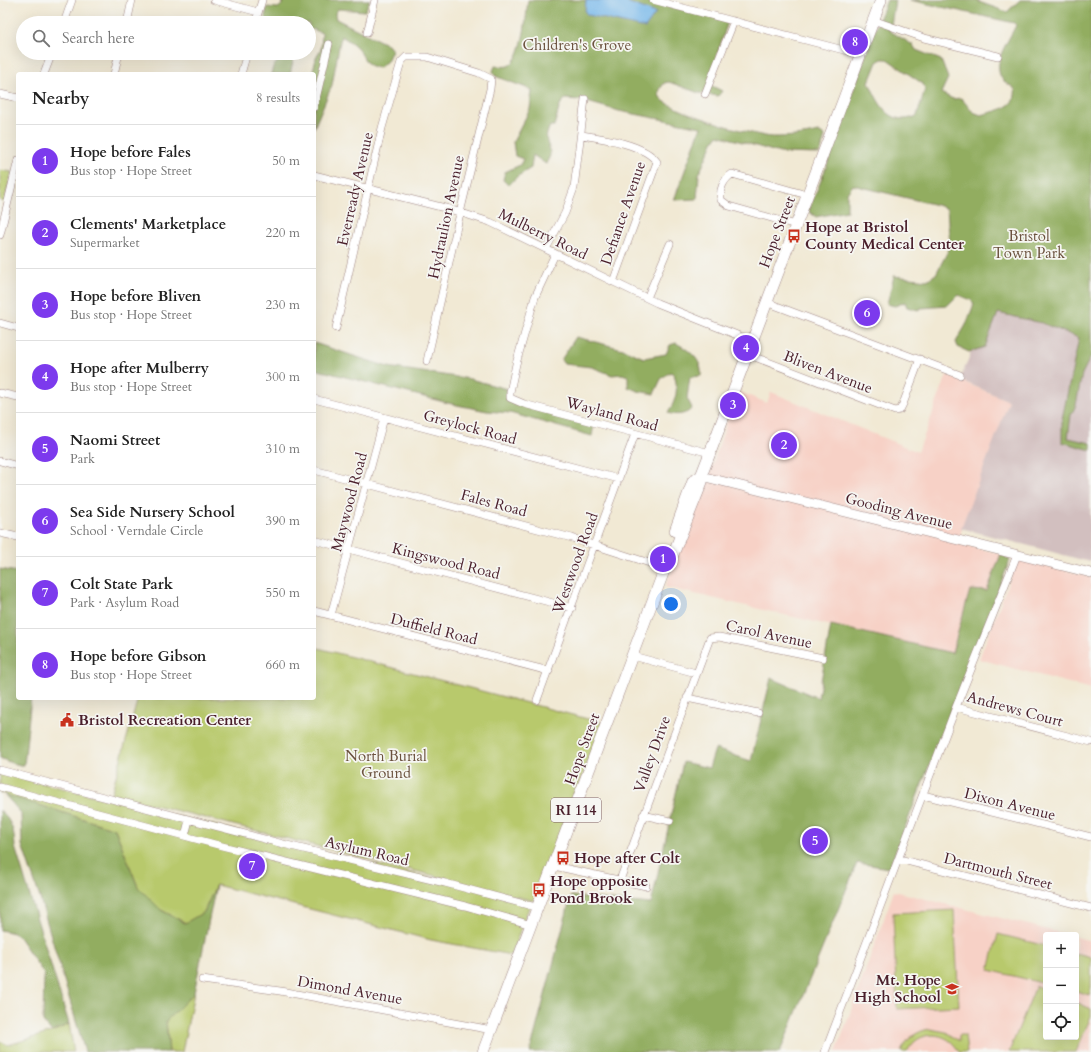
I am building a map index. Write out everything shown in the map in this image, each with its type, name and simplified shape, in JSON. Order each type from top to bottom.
[{"type":"main road","name":"Hope Street","points":[[483,1052],[539,908],[666,568],[665,560],[693,481],[701,476],[710,453],[859,54],[881,0]]},
{"type":"main road","name":"Gooding Avenue","points":[[701,476],[1091,573]]},
{"type":"street","points":[[66,16],[72,0]]},
{"type":"street","points":[[129,16],[132,0]]},
{"type":"street","points":[[214,0],[258,12]]},
{"type":"street","points":[[257,16],[262,0]]},
{"type":"street","points":[[367,33],[375,0]]},
{"type":"street","points":[[653,0],[859,54]]},
{"type":"street","points":[[874,20],[924,38],[998,56]]},
{"type":"street","points":[[705,94],[734,21]]},
{"type":"street","points":[[316,99],[329,44]]},
{"type":"street","name":"Hydraulion Avenue","points":[[405,58],[415,56],[427,58],[479,73],[491,79],[490,89],[460,213],[427,361]]},
{"type":"street","name":"Everready Avenue","points":[[336,328],[397,70],[405,58]]},
{"type":"street","points":[[45,72],[49,60]]},
{"type":"street","points":[[114,72],[117,60]]},
{"type":"street","points":[[242,72],[245,60]]},
{"type":"street","points":[[0,94],[16,98]]},
{"type":"street","points":[[546,249],[565,213],[574,188],[581,135],[581,116],[585,99]]},
{"type":"street","name":"Defiance Avenue","points":[[581,135],[630,146],[651,155],[657,162],[613,282]]},
{"type":"street","points":[[0,235],[16,168]]},
{"type":"street","points":[[796,224],[729,206],[721,200],[721,188],[726,178],[732,174],[807,195]]},
{"type":"street","name":"Mulberry Road","points":[[316,176],[460,213],[502,227],[647,298],[752,341]]},
{"type":"street","points":[[647,298],[670,244]]},
{"type":"street","name":"Wayland Road","points":[[555,254],[535,297],[518,357],[510,397],[512,400],[710,453]]},
{"type":"street","points":[[766,302],[960,375]]},
{"type":"street","points":[[0,323],[16,327]]},
{"type":"street","name":"Bliven Avenue","points":[[747,354],[893,410],[900,410],[920,359]]},
{"type":"street","points":[[0,393],[16,397]]},
{"type":"street","name":"Greylock Road","points":[[316,401],[619,478]]},
{"type":"street","name":"Maywood Road","points":[[331,616],[368,484],[384,418]]},
{"type":"street","name":"Westwood Road","points":[[537,700],[549,671],[635,434]]},
{"type":"street","points":[[0,461],[16,465]]},
{"type":"street","name":"Fales Road","points":[[316,471],[595,544],[666,568]]},
{"type":"street","points":[[0,533],[16,537]]},
{"type":"street","name":"Kingswood Road","points":[[316,541],[572,608]]},
{"type":"street","points":[[826,1052],[956,707],[1017,555]]},
{"type":"street","name":"Duffield Road","points":[[316,612],[549,671]]},
{"type":"street","name":"Carol Avenue","points":[[710,638],[719,637],[823,658]]},
{"type":"street","name":"Valley Drive","points":[[620,880],[710,638]]},
{"type":"street","points":[[633,656],[696,673]]},
{"type":"street","points":[[687,698],[758,713]]},
{"type":"street","name":"Andrews Court","points":[[956,707],[1091,742]]},
{"type":"street","name":"Asylum Road","points":[[0,770],[189,820],[445,883],[539,908]]},
{"type":"street","name":"Asylum Road","points":[[0,787],[185,836],[465,906],[532,925]]},
{"type":"street","name":"Dixon Avenue","points":[[923,795],[1091,838]]},
{"type":"street","points":[[643,815],[670,821]]},
{"type":"street","points":[[185,836],[189,820]]},
{"type":"street","name":"Dartmouth Street","points":[[899,859],[1091,908]]},
{"type":"street","points":[[554,866],[646,886]]},
{"type":"street","name":"Dimond Avenue","points":[[202,980],[280,991],[492,1030]]},
{"type":"shaded area","points":[[998,313],[1042,323],[1080,338],[1062,419],[1062,442],[1091,450],[1090,562],[961,528],[1009,401],[960,380],[972,350],[985,347]]},
{"type":"shaded area","points":[[1091,356],[1091,443],[1068,438],[1071,415],[1076,405],[1082,374]]},
{"type":"shaded area","points":[[947,375],[1009,401],[957,543],[1001,554],[988,591],[970,590],[952,654],[665,587],[705,487],[737,391],[767,403],[771,392],[918,452]]},
{"type":"shaded area","points":[[1018,558],[1091,577],[1091,689],[979,659]]},
{"type":"shaded area","name":"Mt. Hope High School","points":[[894,891],[1056,932],[1043,932],[1043,1040],[1079,1040],[1079,938],[1091,941],[1091,1052],[836,1052]]},
{"type":"green space","points":[[283,0],[370,0],[365,11],[338,9],[335,14],[336,19],[388,45],[392,50],[387,61],[379,68],[371,66],[366,62],[356,46],[341,36],[332,85],[316,123],[316,72],[312,72],[316,58],[321,49],[322,33],[316,31],[316,16],[265,16],[267,7],[278,8],[282,5]]},
{"type":"green space","name":"Children's Grove","points":[[528,0],[644,0],[728,21],[708,84],[722,91],[718,96],[699,93],[669,82],[664,83],[661,88],[659,92],[660,97],[678,109],[712,122],[763,136],[790,136],[818,132],[825,136],[820,154],[780,153],[718,135],[713,142],[699,174],[697,199],[674,200],[701,127],[619,111],[580,100],[565,99],[560,105],[554,126],[550,126],[548,131],[546,139],[550,155],[546,164],[533,155],[531,168],[518,176],[508,185],[503,180],[505,172],[520,165],[523,159],[515,156],[513,142],[530,109],[532,90],[495,76],[493,71],[495,66],[508,66],[518,55],[525,26]]},
{"type":"green space","name":"Bristol Town Park","points":[[887,0],[895,0],[890,31],[913,45],[916,50],[941,60],[948,78],[941,93],[953,99],[961,98],[973,112],[981,115],[1004,108],[1013,101],[1015,89],[1002,79],[999,72],[999,65],[1000,58],[1016,25],[1014,23],[910,0],[979,0],[979,2],[1007,12],[1020,0],[1091,0],[1091,356],[1082,374],[1076,405],[1071,415],[1068,438],[1091,443],[1091,450],[1062,442],[1062,419],[1079,338],[1042,323],[998,313],[985,347],[969,352],[958,347],[956,342],[966,325],[974,304],[971,300],[958,295],[947,306],[921,308],[918,310],[907,307],[905,302],[895,306],[887,304],[894,276],[927,280],[936,274],[950,247],[947,209],[937,205],[853,185],[847,193],[847,211],[816,217],[808,211],[829,159]],"holes":[[[882,59],[887,59],[923,84],[925,89],[917,116],[907,119],[899,119],[892,116],[886,111],[876,97],[869,82],[877,62]]]},
{"type":"green space","points":[[279,60],[293,60],[290,72],[272,72],[273,67]]},
{"type":"green space","points":[[0,170],[12,172],[4,202],[0,201]]},
{"type":"green space","points":[[576,337],[623,349],[644,358],[666,354],[670,345],[676,343],[681,346],[694,356],[700,365],[701,370],[701,376],[690,377],[687,398],[692,408],[681,414],[668,413],[676,395],[676,380],[674,374],[670,372],[661,379],[654,394],[638,391],[628,387],[628,376],[622,374],[612,375],[592,367],[564,364],[561,360]]},
{"type":"green space","points":[[316,344],[388,367],[470,379],[507,389],[507,401],[594,424],[592,436],[510,413],[487,411],[452,404],[316,370]]},
{"type":"green space","points":[[1001,554],[1010,560],[889,868],[857,863],[780,1052],[530,1052],[571,896],[651,904],[683,762],[709,768],[715,749],[751,761],[771,678],[818,698],[831,625],[952,653],[970,590],[987,591]]},
{"type":"green space","points":[[0,569],[16,572],[16,700],[31,700],[24,765],[16,765],[0,758]]},
{"type":"green space","name":"North Burial Ground","points":[[316,648],[603,723],[534,901],[111,794],[137,700],[316,700]]},
{"type":"green space","points":[[0,773],[531,902],[511,955],[431,940],[216,885],[204,912],[186,923],[161,910],[138,887],[115,829],[0,793]]},
{"type":"green space","points":[[4,794],[115,829],[138,887],[161,910],[185,923],[204,912],[216,885],[194,993],[166,1021],[169,1052],[85,1052],[39,895],[22,845],[21,813]]},
{"type":"green space","points":[[0,810],[12,827],[15,847],[69,1024],[52,1032],[43,1021],[44,974],[19,937],[14,933],[0,930]]},
{"type":"green space","points":[[954,910],[959,1006],[897,1009],[893,913]]},
{"type":"green space","points":[[998,934],[1043,945],[1043,983],[989,970]]},
{"type":"green space","points":[[1079,954],[1091,957],[1091,987],[1089,995],[1079,992]]},
{"type":"green space","points":[[1036,986],[1043,989],[1043,1040],[1079,1040],[1079,1003],[1091,1009],[1091,1016],[1076,1052],[1009,1052]]},
{"type":"green space","points":[[194,993],[182,1052],[169,1052],[166,1021]]},
{"type":"green space","points":[[69,1024],[74,1052],[0,1052],[0,1041],[8,1045],[52,1032]]},
{"type":"green space","points":[[930,1029],[946,1032],[959,1041],[959,1035],[965,1035],[967,1052],[959,1052],[948,1039],[933,1035],[918,1039],[912,1044],[907,1052],[901,1052],[912,1036]]},
{"type":"water","points":[[586,0],[622,0],[656,13],[645,28],[588,15],[585,12]]},
{"type":"place","name":"Hope before Gibson","points":[[855,42]]},
{"type":"place","name":"Hope at Bristol County Medical Center","points":[[794,236]]},
{"type":"place","name":"Sea Side Nursery School","points":[[867,313]]},
{"type":"place","name":"Hope after Mulberry","points":[[746,348]]},
{"type":"place","name":"Hope before Bliven","points":[[733,405]]},
{"type":"place","name":"Clements' Marketplace","points":[[784,445]]},
{"type":"place","name":"Hope before Fales","points":[[663,559]]},
{"type":"place","name":"Bristol Recreation Center","points":[[67,720]]},
{"type":"place","name":"Naomi Street","points":[[815,841]]},
{"type":"place","name":"Hope after Colt","points":[[563,858]]},
{"type":"place","name":"Colt State Park","points":[[252,866]]},
{"type":"place","name":"Hope opposite Pond Brook","points":[[539,890]]},
{"type":"place","name":"Mt. Hope High School","points":[[952,989]]}]
